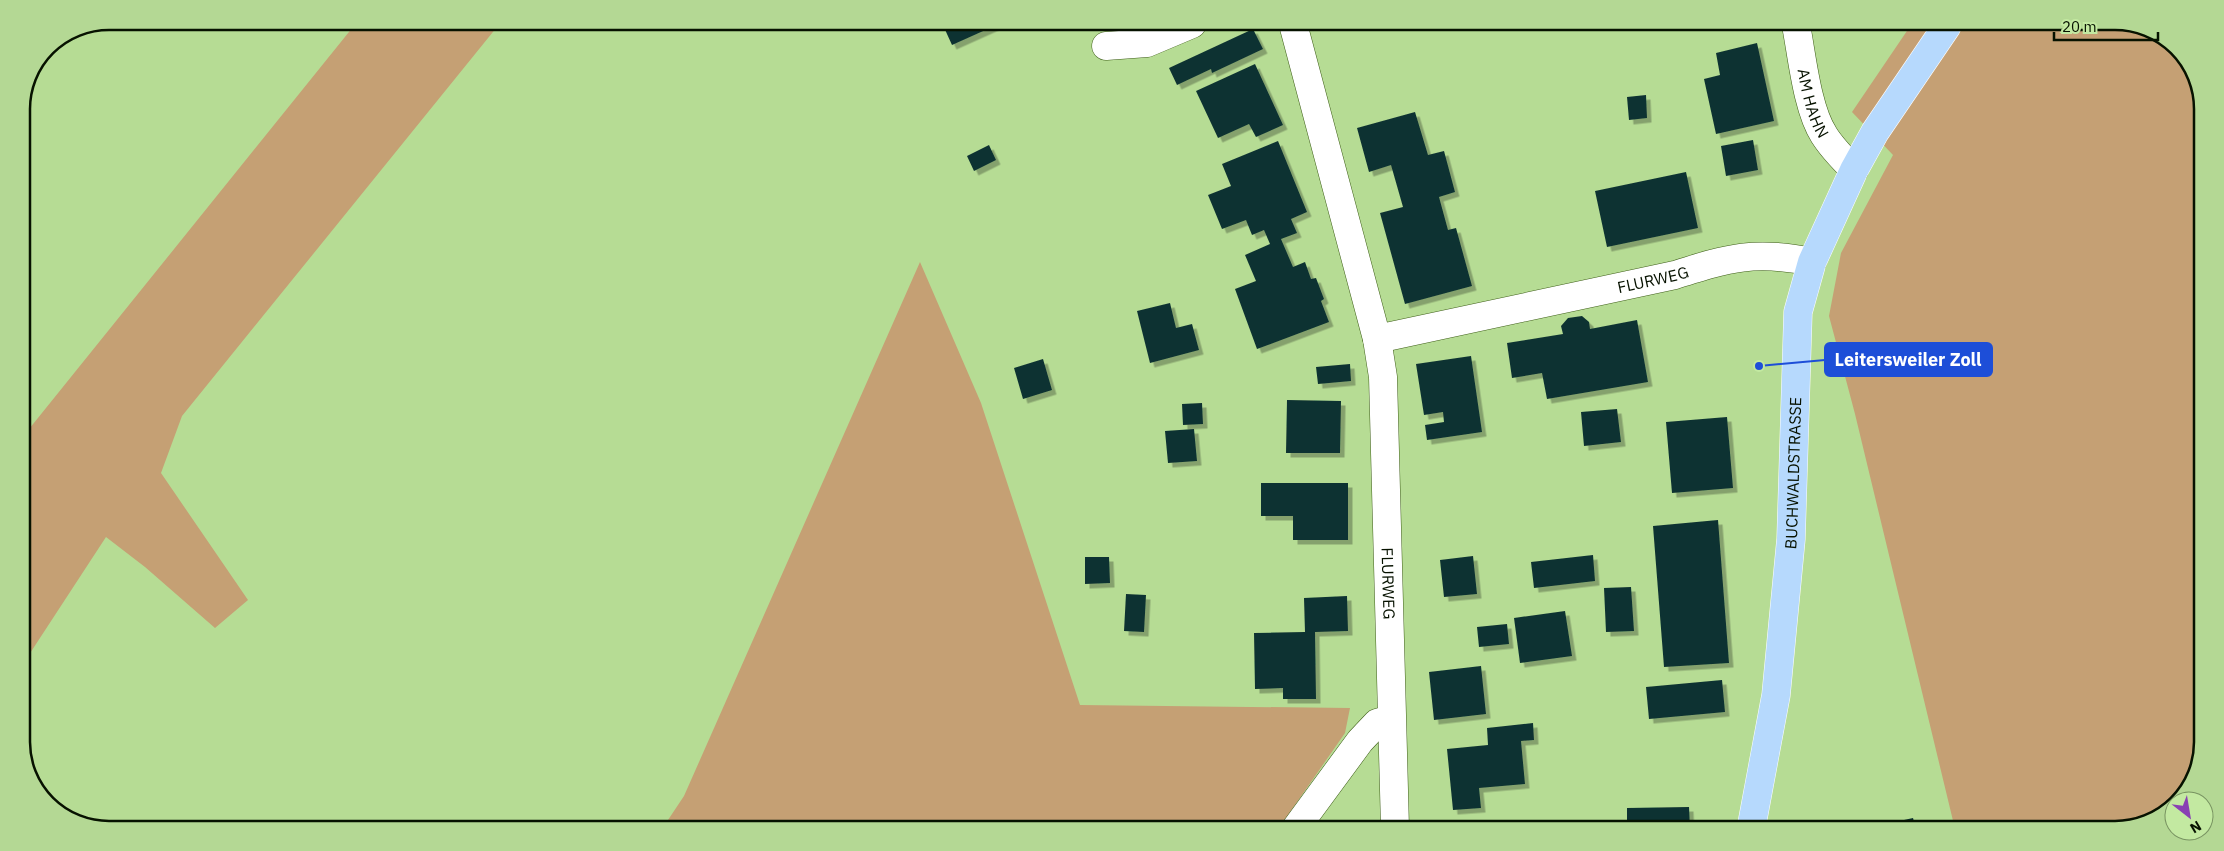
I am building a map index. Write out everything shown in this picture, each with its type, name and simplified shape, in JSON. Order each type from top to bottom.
[{"type":"main road","name":"BUCHWALDSTRASSE","points":[[1752,821],[1776,695],[1790,539],[1798,312],[1812,262],[1854,170],[1875,132],[1944,30]]},
{"type":"street","points":[[1106,46],[1146,43],[1177,30]]},
{"type":"street","name":"FLURWEG","points":[[1295,30],[1377,339],[1383,376],[1390,719],[1395,821]]},
{"type":"street","name":"AM HAHN","points":[[1797,30],[1813,108],[1822,133],[1854,170]]},
{"type":"street","name":"FLURWEG","points":[[1377,339],[1675,276],[1722,260],[1761,255],[1812,262]]},
{"type":"street","points":[[1301,821],[1360,741],[1377,723],[1390,719]]},
{"type":"shaded area","points":[[351,30],[495,30],[182,416],[161,473],[248,600],[215,628],[145,567],[106,537],[30,653],[30,428]]},
{"type":"shaded area","points":[[1908,30],[2125,31],[2140,34],[2159,43],[2178,61],[2190,84],[2194,104],[2194,742],[2190,767],[2178,790],[2164,791],[2164,804],[2140,817],[2115,821],[1953,821],[1855,414],[1829,316],[1841,253],[1893,155],[1852,112]]},
{"type":"shaded area","points":[[920,262],[981,403],[1080,705],[1350,708],[1345,733],[1284,821],[667,821],[684,796]]},
{"type":"building","points":[[945,30],[985,30],[952,45]]},
{"type":"building","points":[[1251,30],[1254,30],[1263,49],[1212,73],[1211,69],[1177,85],[1169,68]]},
{"type":"building","points":[[1757,43],[1774,121],[1716,134],[1704,79],[1720,75],[1716,53]]},
{"type":"building","points":[[1255,64],[1283,125],[1256,137],[1249,124],[1218,138],[1196,91]]},
{"type":"building","points":[[1646,95],[1647,118],[1629,120],[1627,97]]},
{"type":"building","points":[[1415,112],[1428,155],[1444,151],[1455,192],[1439,197],[1448,230],[1456,228],[1472,286],[1405,304],[1380,213],[1403,207],[1391,165],[1369,172],[1357,128]]},
{"type":"building","points":[[1753,140],[1758,170],[1726,176],[1721,146]]},
{"type":"building","points":[[1278,141],[1307,212],[1291,219],[1297,233],[1281,239],[1293,267],[1305,262],[1311,279],[1316,278],[1324,299],[1321,301],[1329,322],[1257,349],[1235,289],[1256,281],[1245,255],[1270,244],[1264,230],[1252,235],[1246,220],[1222,229],[1208,195],[1231,186],[1222,164]]},
{"type":"building","points":[[989,145],[996,160],[974,171],[967,156]]},
{"type":"building","points":[[1686,172],[1698,228],[1607,247],[1595,191]]},
{"type":"building","points":[[1170,303],[1176,328],[1192,324],[1199,350],[1150,363],[1137,311]]},
{"type":"building","points":[[1582,316],[1589,322],[1590,329],[1637,320],[1648,382],[1547,399],[1542,373],[1512,378],[1507,343],[1563,334],[1561,326],[1568,318]]},
{"type":"building","points":[[1471,356],[1482,432],[1427,440],[1425,425],[1444,422],[1443,412],[1424,415],[1416,364]]},
{"type":"building","points":[[1043,359],[1052,390],[1023,399],[1014,368]]},
{"type":"building","points":[[1350,364],[1351,381],[1318,384],[1316,367]]},
{"type":"building","points":[[1287,400],[1341,401],[1340,453],[1286,453]]},
{"type":"building","points":[[1202,403],[1203,424],[1183,425],[1182,404]]},
{"type":"building","points":[[1617,409],[1621,442],[1584,446],[1581,412]]},
{"type":"building","points":[[1727,417],[1733,488],[1672,493],[1666,422]]},
{"type":"building","points":[[1194,429],[1197,461],[1168,463],[1165,431]]},
{"type":"building","points":[[1261,483],[1348,483],[1348,540],[1293,540],[1293,516],[1261,516]]},
{"type":"building","points":[[1718,520],[1729,663],[1664,667],[1653,526]]},
{"type":"building","points":[[1593,555],[1595,581],[1534,588],[1531,562]]},
{"type":"building","points":[[1473,556],[1477,594],[1444,597],[1440,560]]},
{"type":"building","points":[[1085,557],[1109,557],[1110,583],[1085,584]]},
{"type":"building","points":[[1631,587],[1634,631],[1606,632],[1604,588]]},
{"type":"building","points":[[1126,594],[1146,595],[1144,632],[1124,631]]},
{"type":"building","points":[[1347,596],[1348,631],[1315,632],[1316,699],[1283,699],[1283,688],[1255,689],[1254,633],[1305,632],[1304,598]]},
{"type":"building","points":[[1565,611],[1572,656],[1520,663],[1514,618]]},
{"type":"building","points":[[1507,624],[1509,644],[1479,647],[1477,627]]},
{"type":"building","points":[[1481,666],[1486,714],[1434,720],[1429,672]]},
{"type":"building","points":[[1722,680],[1725,712],[1649,719],[1646,687]]},
{"type":"building","points":[[1533,723],[1534,740],[1521,741],[1525,784],[1479,788],[1481,808],[1453,810],[1447,749],[1488,745],[1487,728]]},
{"type":"building","points":[[1689,807],[1690,821],[1627,821],[1627,808]]},
{"type":"building","points":[[1913,818],[1914,821],[1900,821]]},
{"type":"place","name":"Leitersweiler Zoll","points":[[1759,366]]}]
